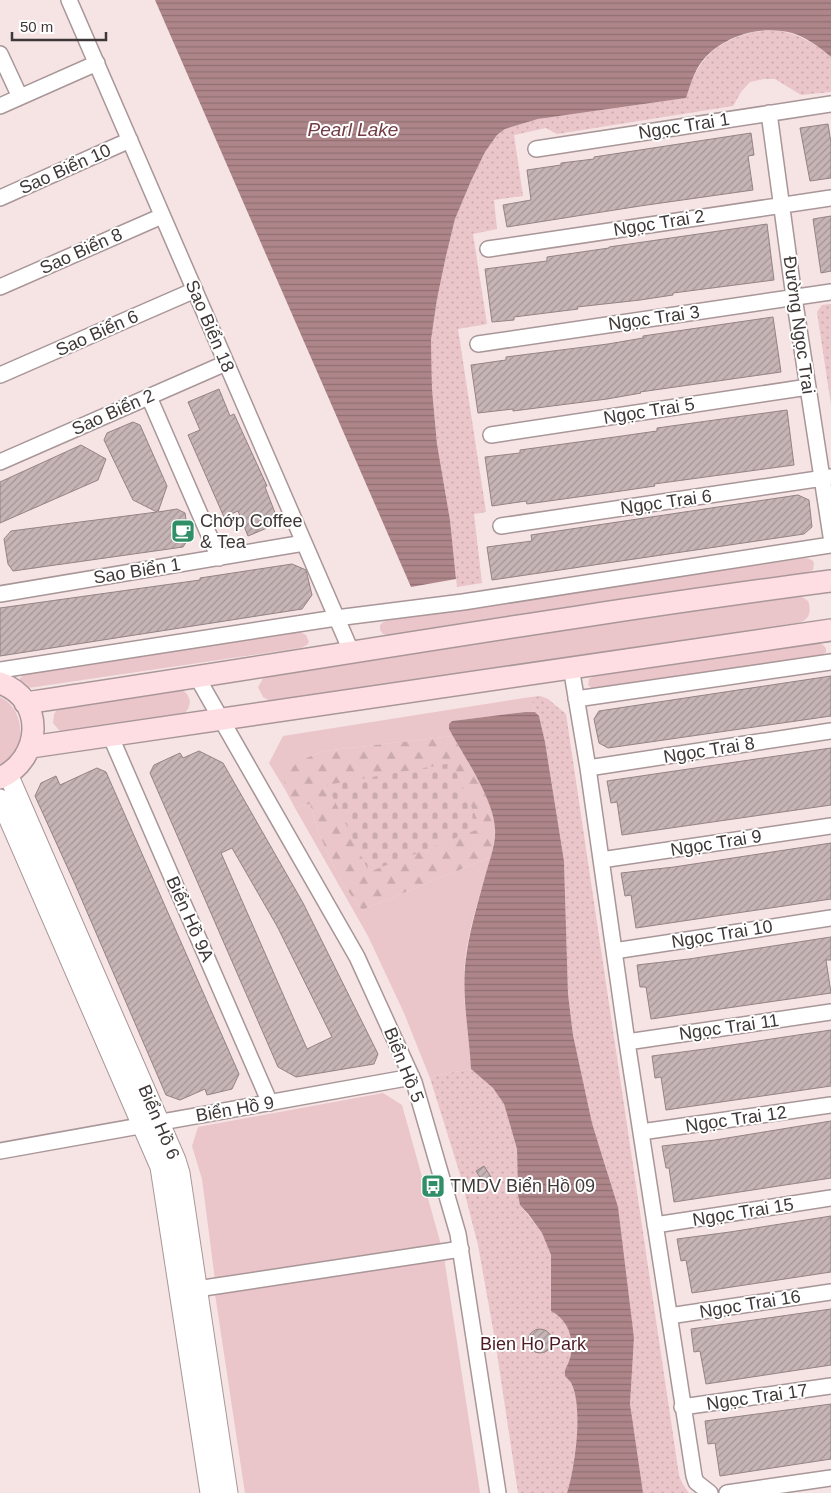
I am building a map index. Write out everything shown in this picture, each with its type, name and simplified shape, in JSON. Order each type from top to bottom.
[{"type":"main road","points":[[25,703],[351,651],[831,581]]},
{"type":"main road","points":[[31,747],[831,630]]},
{"type":"main road","points":[[0,683],[12,689],[25,703],[30,711],[33,729],[31,747],[22,762],[4,776]]},
{"type":"street","name":"Sao Biển 18","points":[[69,0],[351,651]]},
{"type":"street","points":[[0,54],[20,97]]},
{"type":"street","points":[[0,106],[97,64]]},
{"type":"street","name":"Ngọc Trai 1","points":[[536,149],[831,104]]},
{"type":"street","name":"Đường Ngọc Trai","points":[[768,113],[808,387],[827,478],[831,536]]},
{"type":"street","name":"Sao Biển 10","points":[[0,198],[130,140]]},
{"type":"street","name":"Ngọc Trai 2","points":[[488,249],[831,198]]},
{"type":"street","name":"Sao Biển 8","points":[[0,287],[162,216]]},
{"type":"street","name":"Sao Biển 6","points":[[0,375],[195,290]]},
{"type":"street","name":"Ngọc Trai 3","points":[[478,344],[831,292]]},
{"type":"street","name":"Sao Biển 2","points":[[0,462],[226,363]]},
{"type":"street","name":"Ngọc Trai 5","points":[[491,435],[808,387]]},
{"type":"street","points":[[149,397],[219,558]]},
{"type":"street","name":"Ngọc Trai 6","points":[[501,526],[827,478]]},
{"type":"street","name":"Sao Biển 1","points":[[0,594],[304,543]]},
{"type":"street","points":[[0,670],[336,618],[463,602],[831,545]]},
{"type":"street","points":[[576,699],[831,662]]},
{"type":"street","points":[[571,668],[588,768],[682,1407],[694,1476],[696,1482],[710,1493]]},
{"type":"street","name":"Biển Hồ 5","points":[[197,677],[357,957],[412,1077],[462,1249],[498,1493]]},
{"type":"street","name":"Ngọc Trai 8","points":[[588,768],[831,731]]},
{"type":"street","name":"Biển Hồ 9A","points":[[110,735],[270,1103]]},
{"type":"street","name":"Biển Hồ 6","points":[[4,776],[151,1124],[162,1176],[210,1493]]},
{"type":"street","name":"Biển Hồ 6","points":[[0,798],[151,1124],[174,1156],[180,1173],[228,1493]]},
{"type":"street","name":"Ngọc Trai 9","points":[[601,860],[831,826]]},
{"type":"street","name":"Ngọc Trai 10","points":[[614,951],[831,918]]},
{"type":"street","name":"Ngọc Trai 11","points":[[627,1042],[831,1012]]},
{"type":"street","name":"Biển Hồ 9","points":[[0,1151],[412,1077]]},
{"type":"street","name":"Ngọc Trai 12","points":[[641,1132],[831,1105]]},
{"type":"street","name":"Ngọc Trai 15","points":[[655,1225],[831,1198]]},
{"type":"street","points":[[197,1289],[462,1249]]},
{"type":"street","name":"Ngọc Trai 16","points":[[669,1316],[831,1292]]},
{"type":"street","name":"Ngọc Trai 17","points":[[682,1407],[831,1386]]},
{"type":"street","points":[[727,1493],[831,1478]]},
{"type":"green space","points":[[776,30],[805,39],[831,57],[831,92],[801,95],[775,79],[764,79],[750,82],[741,92],[733,106],[557,134],[546,128],[514,135],[523,196],[494,200],[497,229],[473,234],[487,324],[458,329],[486,512],[474,514],[482,583],[457,587],[450,520],[437,444],[432,389],[431,340],[437,299],[455,219],[485,152],[497,135],[505,129],[538,119],[685,98],[696,72],[713,51],[742,35]]},
{"type":"green space","points":[[831,304],[831,405],[817,312],[822,305]]},
{"type":"green space","points":[[805,558],[812,560],[814,563],[813,570],[806,573],[388,635],[383,634],[380,630],[380,625],[385,621]]},
{"type":"green space","points":[[799,595],[808,601],[810,609],[807,618],[797,623],[277,702],[272,702],[263,697],[258,687],[264,677],[269,674]]},
{"type":"green space","points":[[300,632],[306,635],[309,642],[300,648],[28,688],[25,688],[20,683],[20,678],[25,674]]},
{"type":"green space","points":[[816,642],[826,648],[826,652],[821,656],[594,690],[588,685],[589,679],[594,676]]},
{"type":"green space","points":[[181,689],[190,700],[189,707],[184,714],[63,732],[53,723],[54,714],[59,707]]},
{"type":"green space","points":[[540,696],[548,699],[566,714],[679,1475],[689,1493],[643,1493],[634,1442],[630,1404],[634,1338],[607,1170],[592,1123],[573,1035],[568,994],[564,861],[545,742],[539,716],[535,712],[531,697]]},
{"type":"green space","points":[[0,697],[9,703],[15,711],[20,731],[15,751],[9,759],[0,765]]},
{"type":"green space","points":[[531,697],[535,712],[452,721],[449,728],[453,736],[324,751],[311,756],[284,781],[286,791],[269,763],[283,736]]},
{"type":"green space","points":[[453,736],[491,807],[495,830],[491,857],[362,910],[342,883],[319,834],[310,804],[295,808],[286,791],[284,781],[288,771],[296,764],[324,751]]},
{"type":"green space","points":[[452,763],[481,828],[369,872],[327,785]]},
{"type":"green space","points":[[310,804],[319,834],[342,883],[362,910],[491,857],[474,916],[465,962],[465,1000],[471,1069],[430,1078],[404,1013],[368,936],[295,808]]},
{"type":"green space","name":"Bien Ho Park","points":[[471,1069],[493,1088],[504,1104],[517,1149],[520,1205],[542,1233],[551,1255],[551,1310],[562,1319],[571,1339],[571,1353],[565,1370],[565,1376],[571,1384],[575,1396],[577,1439],[573,1469],[567,1493],[518,1493],[495,1340],[478,1245],[459,1171],[430,1078]]},
{"type":"green space","points":[[383,1093],[402,1105],[441,1245],[215,1280],[202,1179],[192,1146],[198,1127]]},
{"type":"green space","points":[[444,1257],[480,1493],[245,1493],[215,1294]]},
{"type":"water","name":"Pearl Lake","points":[[155,0],[831,0],[831,57],[817,46],[792,33],[765,30],[752,32],[726,42],[705,58],[695,72],[686,98],[538,119],[505,129],[497,135],[485,152],[455,219],[437,299],[431,340],[432,389],[437,444],[450,520],[456,579],[411,587]]},
{"type":"water","points":[[535,712],[539,716],[545,742],[564,861],[568,994],[573,1035],[592,1123],[618,1207],[634,1338],[630,1404],[643,1493],[567,1493],[573,1469],[577,1439],[575,1396],[571,1384],[565,1376],[565,1370],[571,1354],[571,1339],[562,1320],[551,1311],[551,1255],[542,1233],[520,1205],[517,1149],[504,1104],[493,1088],[471,1069],[464,981],[465,966],[473,922],[494,845],[495,829],[484,791],[449,729],[449,724],[452,721]]},
{"type":"building","points":[[828,124],[831,143],[831,178],[810,181],[800,128]]},
{"type":"building","points":[[751,133],[754,155],[748,156],[753,190],[507,227],[503,205],[531,200],[527,170],[594,159],[594,157]]},
{"type":"building","points":[[831,216],[831,271],[821,273],[813,219]]},
{"type":"building","points":[[767,224],[774,280],[673,293],[673,295],[640,300],[577,307],[578,309],[514,317],[514,320],[492,322],[485,269],[547,261],[547,257],[609,247]]},
{"type":"building","points":[[773,317],[781,372],[640,392],[607,399],[513,411],[513,409],[478,413],[471,365],[506,360],[506,357],[608,344],[643,338],[643,336]]},
{"type":"building","points":[[219,389],[230,416],[234,414],[267,486],[265,487],[279,523],[248,536],[238,511],[224,517],[188,435],[200,430],[188,402]]},
{"type":"building","points":[[787,410],[794,465],[527,504],[526,501],[492,506],[485,457],[520,453],[520,450],[657,431],[657,428]]},
{"type":"building","points":[[133,422],[140,425],[167,486],[158,512],[177,509],[185,513],[189,538],[183,547],[13,571],[8,564],[4,539],[11,531],[157,512],[133,500],[104,440],[107,433]]},
{"type":"building","points":[[81,445],[106,459],[98,480],[0,523],[0,482]]},
{"type":"building","points":[[798,495],[809,500],[812,527],[804,534],[492,580],[487,547],[532,541],[531,535]]},
{"type":"building","points":[[292,564],[306,570],[312,595],[302,609],[0,656],[0,608],[200,580],[200,578]]},
{"type":"building","points":[[831,676],[831,716],[608,748],[599,743],[594,719],[599,711]]},
{"type":"building","points":[[831,748],[831,805],[622,835],[617,802],[611,803],[607,781]]},
{"type":"building","points":[[199,751],[223,763],[303,903],[378,1054],[374,1064],[296,1077],[278,1067],[150,773],[154,765],[180,753],[183,758]],"holes":[[[232,848],[277,926],[332,1037],[307,1049],[221,853]]]},
{"type":"building","points":[[97,768],[106,772],[239,1074],[232,1089],[207,1095],[205,1089],[180,1100],[166,1095],[35,796],[41,783],[56,776],[60,785]]},
{"type":"building","points":[[831,843],[831,899],[636,928],[631,895],[625,896],[621,873],[674,867]]},
{"type":"building","points":[[831,937],[831,960],[826,960],[831,993],[651,1019],[646,987],[640,987],[637,965]]},
{"type":"building","points":[[831,1030],[831,1086],[666,1110],[661,1077],[655,1078],[652,1056]]},
{"type":"building","points":[[831,1121],[831,1178],[674,1202],[669,1168],[666,1168],[662,1146],[715,1140]]},
{"type":"building","points":[[484,1166],[493,1180],[485,1185],[476,1171]]},
{"type":"building","points":[[831,1216],[831,1272],[692,1293],[686,1260],[681,1261],[677,1239]]},
{"type":"building","points":[[831,1309],[831,1365],[706,1384],[700,1351],[694,1352],[691,1329]]},
{"type":"building","points":[[540,1329],[549,1332],[552,1341],[549,1350],[540,1353],[531,1350],[528,1341],[531,1332]]},
{"type":"building","points":[[831,1404],[831,1459],[720,1476],[715,1443],[708,1444],[705,1421]]},
{"type":"place","name":"Chớp Coffee & Tea","points":[[183,531]]},
{"type":"place","name":"TMDV Biển Hồ 09","points":[[433,1186]]}]
